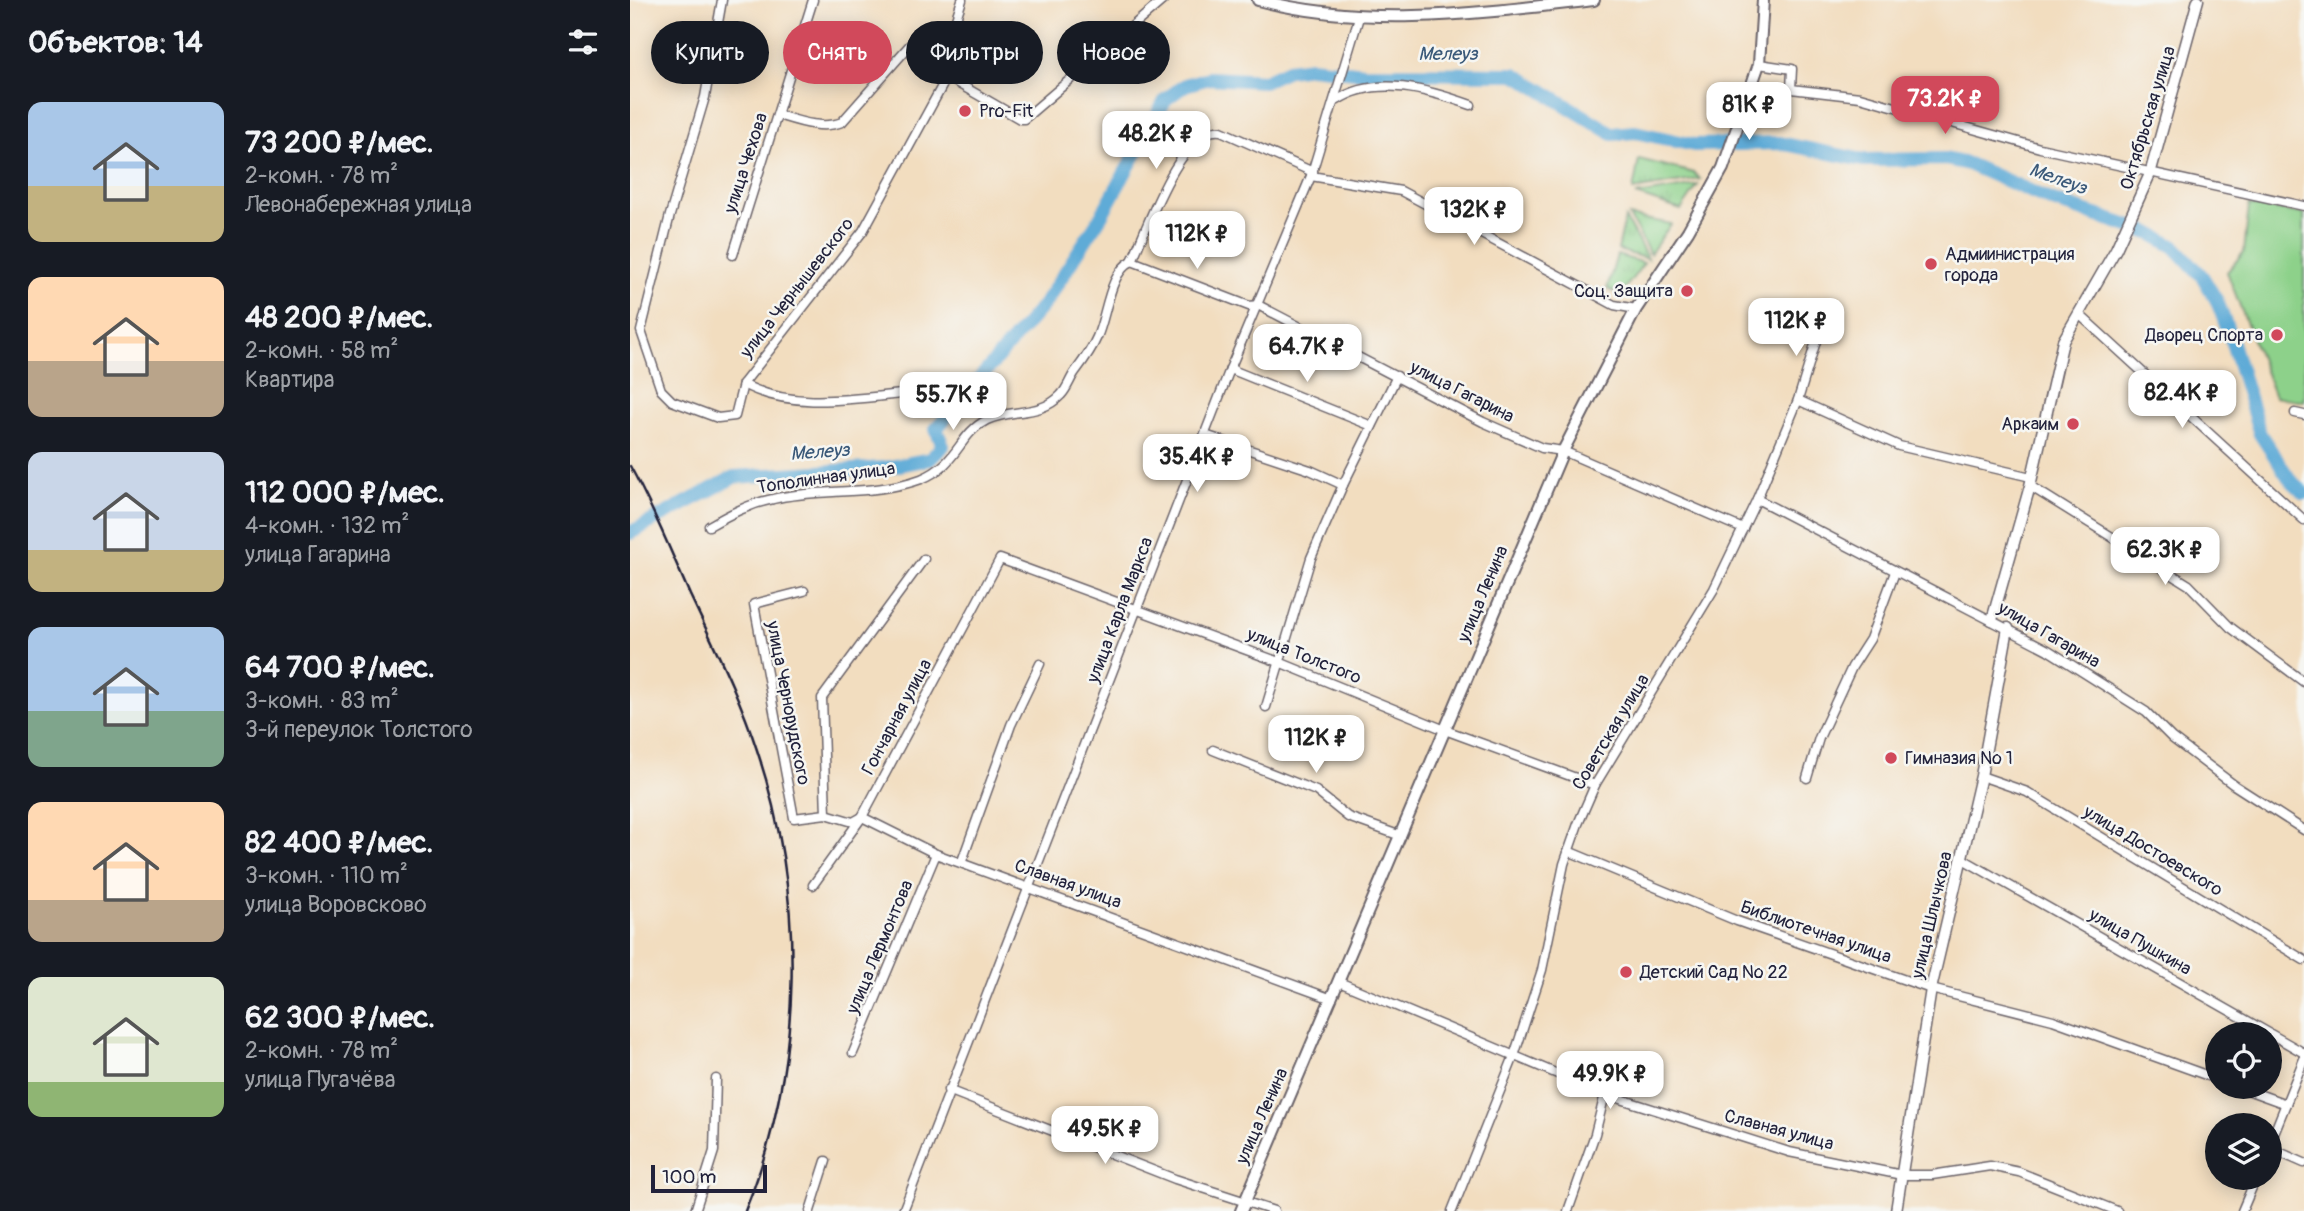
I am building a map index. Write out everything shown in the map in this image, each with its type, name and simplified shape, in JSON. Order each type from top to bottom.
[{"type":"main road","points":[[1258,0],[1296,10],[1359,18],[1408,17],[1594,0]]},
{"type":"main road","name":"улица Ленина","points":[[1241,1211],[1563,451],[1636,309],[1688,231],[1723,168],[1759,64],[1763,0]]},
{"type":"street","name":"улица Чернышевского","points":[[722,0],[705,97],[670,215],[641,331],[661,390],[672,401],[718,418],[735,416],[743,384],[863,231],[943,84]]},
{"type":"street","name":"улица Чехова","points":[[733,255],[813,0]]},
{"type":"street","name":"улица Чернышевского","points":[[955,21],[962,0]]},
{"type":"street","points":[[961,84],[1024,119],[1163,0]]},
{"type":"street","name":"Октябрьская улица","points":[[2080,315],[2116,249],[2150,174],[2198,0]]},
{"type":"street","name":"улица Карла Маркса","points":[[903,1211],[1230,369],[1312,174],[1359,18]]},
{"type":"street","points":[[778,115],[807,123],[833,125],[842,122],[906,49]]},
{"type":"street","points":[[1759,64],[1792,69],[1791,89],[1860,97],[2040,148],[2304,206]]},
{"type":"street","points":[[1337,97],[1355,91],[1394,86],[1437,93],[1471,105]]},
{"type":"street","name":"Тополинная улица","points":[[709,526],[743,507],[775,498],[846,493],[919,480],[949,463],[978,425],[1008,414],[1037,412],[1062,395],[1074,373],[1087,359],[1114,285],[1126,264],[1132,261],[1176,163],[1206,134],[1221,131],[1312,174]]},
{"type":"street","points":[[1312,174],[1401,191],[1614,305],[1636,309]]},
{"type":"street","name":"улица Гагарина","points":[[1132,261],[1249,306],[1258,305],[1542,448],[1563,451],[1742,529]]},
{"type":"street","points":[[1992,620],[2031,482],[2066,330],[2080,315],[2304,520]]},
{"type":"street","name":"Советская улица","points":[[1452,1211],[1514,1056],[1542,970],[1568,851],[1595,785],[1689,636],[1757,499],[1798,400],[1821,325]]},
{"type":"street","points":[[1230,369],[1372,426]]},
{"type":"street","points":[[1266,707],[1311,558],[1343,485],[1397,376]]},
{"type":"street","points":[[743,384],[765,396],[796,398],[845,400],[911,393]]},
{"type":"street","points":[[1798,400],[1899,446],[2031,482],[2189,585],[2230,627],[2304,682]]},
{"type":"street","points":[[1205,435],[1310,470],[1343,485]]},
{"type":"street","name":"улица Гагарина","points":[[1757,499],[2008,628],[2147,712],[2172,738],[2234,785],[2304,830]]},
{"type":"street","name":"улица Чернорудского","points":[[826,814],[822,698],[924,559]]},
{"type":"street","name":"улица Толстого","points":[[1000,559],[1279,662],[1445,730],[1595,785]]},
{"type":"street","name":"Гончарная улица","points":[[813,885],[862,817],[1000,559]]},
{"type":"street","points":[[1807,778],[1819,738],[1852,667],[1870,639],[1895,572]]},
{"type":"street","name":"улица Чернорудского","points":[[794,818],[754,604],[804,591]]},
{"type":"street","name":"улица Шлычкова","points":[[1896,1211],[1931,989],[1981,776],[2008,628]]},
{"type":"street","points":[[962,861],[1011,725],[1040,664]]},
{"type":"street","points":[[1213,751],[1316,791],[1348,817],[1401,836]]},
{"type":"street","name":"улица Достоевского","points":[[1981,776],[2027,792],[2304,960]]},
{"type":"street","name":"Славная улица","points":[[794,818],[826,814],[853,822],[862,817],[936,854],[962,861],[1332,999]]},
{"type":"street","name":"Библиотечная улица","points":[[1568,851],[1737,921],[1931,989],[2053,1020],[2205,1075]]},
{"type":"street","name":"улица Лермонтова","points":[[853,1053],[936,854]]},
{"type":"street","name":"улица Пушкина","points":[[1961,858],[2304,1054]]},
{"type":"street","name":"Славная улица","points":[[1339,982],[1605,1094],[1789,1152],[1902,1175],[1932,1175],[1990,1166],[2028,1175],[2117,1211]]},
{"type":"street","points":[[2282,1114],[2304,1059]]},
{"type":"street","points":[[695,1211],[714,1152],[716,1079]]},
{"type":"street","points":[[948,1090],[1175,1179],[1229,1197],[1245,1199],[1274,1211]]},
{"type":"street","points":[[1568,1211],[1595,1134],[1605,1094]]},
{"type":"street","points":[[2272,1099],[2286,1104]]},
{"type":"street","points":[[2282,1151],[2304,1163]]},
{"type":"street","points":[[810,1211],[826,1161]]},
{"type":"street","points":[[2242,1211],[2251,1190]]},
{"type":"green space","points":[[1639,159],[1694,173],[1700,179],[1633,190]]},
{"type":"green space","points":[[1698,185],[1681,210],[1636,195]]},
{"type":"green space","name":"Дворец Спорта","points":[[2249,205],[2304,214],[2304,401],[2275,397],[2227,272],[2244,252]]},
{"type":"green space","points":[[1629,216],[1671,224],[1650,254]]},
{"type":"green space","points":[[1625,218],[1648,259],[1618,250]]},
{"type":"green space","points":[[1617,255],[1644,263],[1620,295],[1607,289]]},
{"type":"waterway","name":"Мелеуз","points":[[630,533],[734,477],[884,468],[930,459],[943,446],[936,429],[1045,303],[1100,218],[1166,99],[1185,85],[1209,78],[1264,81],[1288,70],[1311,67],[1364,73],[1515,74],[1613,134],[1635,132],[1694,145],[1780,143],[1863,160],[1945,159],[1968,164],[2053,201],[2150,233],[2175,247],[2202,276],[2217,301],[2260,434],[2291,481],[2304,493]]},
{"type":"railway","points":[[630,466],[654,513],[743,711],[773,806],[784,864],[792,982],[788,1041],[779,1099],[764,1156],[745,1211]]},
{"type":"place","name":"Pro-Fit","points":[[965,111]]},
{"type":"place","name":"Адмиинистрация города","points":[[1931,264]]},
{"type":"place","name":"Соц. Защита","points":[[1687,291]]},
{"type":"place","name":"Дворец Спорта","points":[[2277,335]]},
{"type":"place","name":"Аркаим","points":[[2073,424]]},
{"type":"place","name":"Гимназия № 1","points":[[1891,758]]},
{"type":"place","name":"Детский Сад № 22","points":[[1626,972]]}]
